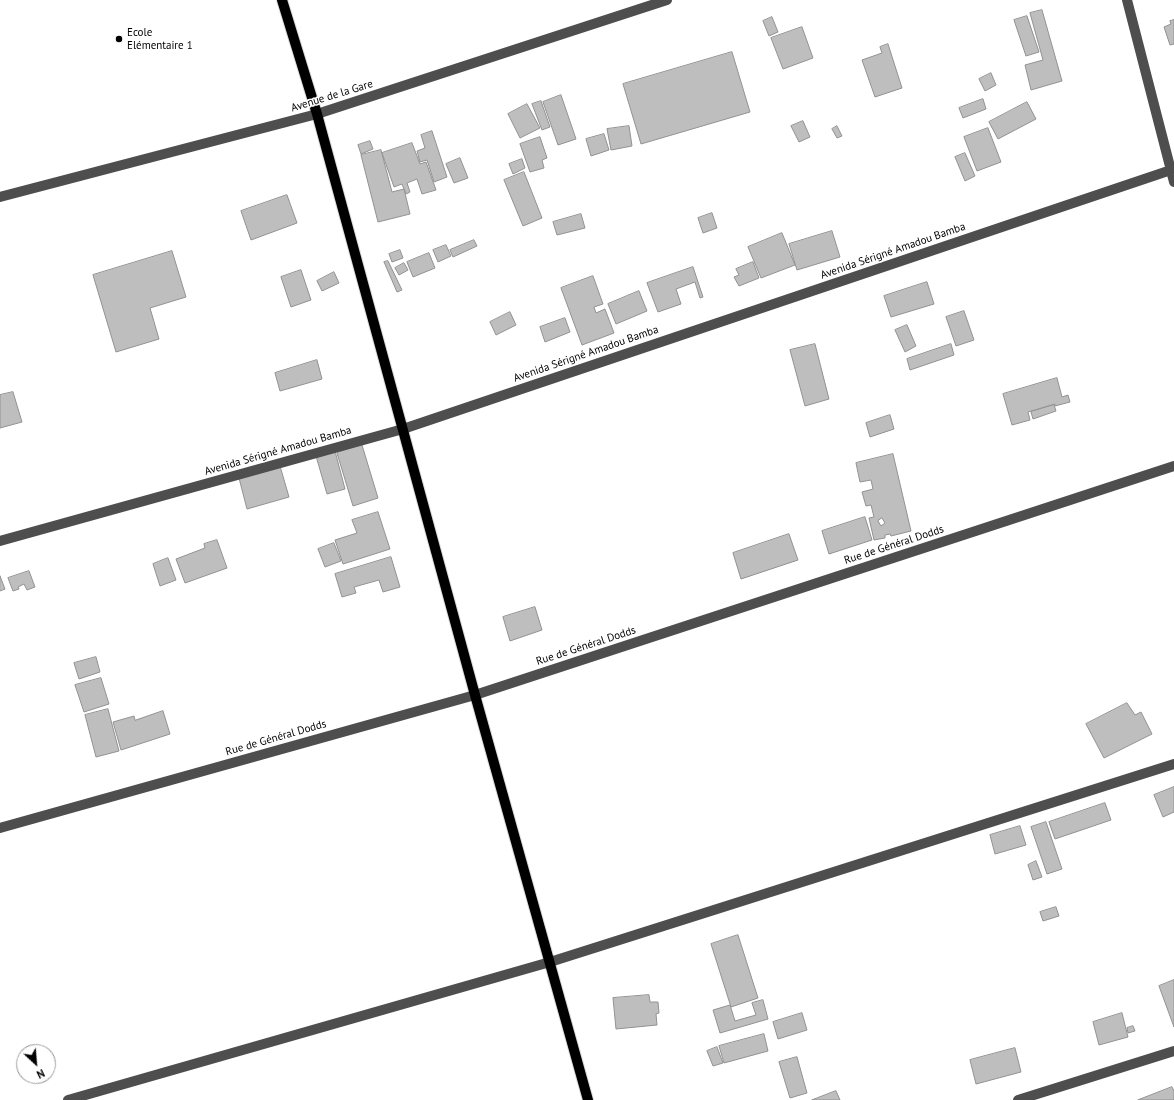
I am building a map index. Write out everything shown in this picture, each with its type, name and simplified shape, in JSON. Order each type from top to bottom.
[{"type":"main road","points":[[282,0],[317,114],[475,695],[588,1100]]},
{"type":"street","name":"Avenue de la Gare","points":[[0,197],[317,114],[667,0]]},
{"type":"street","points":[[1126,0],[1174,182]]},
{"type":"street","name":"Avenida Sérigné Amadou Bamba","points":[[0,541],[403,429],[1172,170]]},
{"type":"street","name":"Rue de Général Dodds","points":[[0,828],[475,695],[1174,466]]},
{"type":"street","points":[[68,1100],[550,962],[1174,764]]},
{"type":"street","points":[[1018,1100],[1174,1051]]},
{"type":"building","points":[[1042,10],[1062,81],[1031,90],[1025,65],[1043,60],[1030,13]]},
{"type":"building","points":[[1027,16],[1039,52],[1026,56],[1014,20]]},
{"type":"building","points":[[772,17],[778,32],[769,36],[763,21]]},
{"type":"building","points":[[1174,20],[1174,44],[1170,45],[1164,27],[1171,24],[1170,21]]},
{"type":"building","points":[[802,27],[813,58],[783,69],[771,38]]},
{"type":"building","points":[[888,44],[902,88],[875,97],[862,60],[882,53],[880,47]]},
{"type":"building","points":[[732,52],[750,112],[641,144],[623,84]]},
{"type":"building","points":[[991,73],[996,85],[985,91],[979,79]]},
{"type":"building","points":[[561,95],[576,139],[558,145],[543,102]]},
{"type":"building","points":[[983,99],[986,109],[963,118],[959,108]]},
{"type":"building","points":[[541,101],[550,127],[542,130],[532,104]]},
{"type":"building","points":[[1027,102],[1036,119],[998,139],[989,122]]},
{"type":"building","points":[[527,104],[540,128],[520,138],[508,114]]},
{"type":"building","points":[[803,121],[810,137],[799,142],[791,126]]},
{"type":"building","points":[[629,126],[632,146],[611,150],[607,129]]},
{"type":"building","points":[[837,126],[842,136],[837,138],[832,129]]},
{"type":"building","points":[[988,128],[1001,162],[977,171],[964,137]]},
{"type":"building","points":[[432,131],[447,177],[434,182],[427,160],[420,162],[417,151],[425,148],[421,135]]},
{"type":"building","points":[[604,134],[609,150],[591,156],[586,139]]},
{"type":"building","points":[[540,137],[547,158],[542,160],[544,168],[530,172],[520,144]]},
{"type":"building","points":[[370,141],[373,149],[361,154],[358,145]]},
{"type":"building","points":[[412,143],[420,164],[426,162],[436,190],[422,194],[417,179],[407,183],[410,192],[406,194],[402,184],[394,187],[382,153]]},
{"type":"building","points":[[381,150],[392,192],[404,189],[410,214],[378,222],[361,155]]},
{"type":"building","points":[[965,153],[975,176],[965,181],[955,157]]},
{"type":"building","points":[[460,158],[468,178],[454,183],[446,164]]},
{"type":"building","points":[[522,159],[525,168],[513,174],[509,164]]},
{"type":"building","points":[[524,172],[542,218],[523,226],[504,180]]},
{"type":"building","points":[[287,195],[297,223],[251,240],[241,211]]},
{"type":"building","points":[[712,213],[717,228],[703,233],[698,218]]},
{"type":"building","points":[[581,214],[585,228],[557,235],[553,222]]},
{"type":"building","points":[[832,231],[840,257],[797,270],[789,244]]},
{"type":"building","points":[[782,233],[795,265],[761,278],[748,247]]},
{"type":"building","points":[[474,240],[477,246],[453,257],[450,250]]},
{"type":"building","points":[[446,245],[451,256],[438,262],[433,250]]},
{"type":"building","points":[[400,250],[403,258],[392,262],[389,254]]},
{"type":"building","points":[[172,251],[186,297],[150,308],[159,339],[116,352],[93,275]]},
{"type":"building","points":[[429,253],[435,268],[413,277],[407,262]]},
{"type":"building","points":[[388,261],[402,290],[397,292],[384,262]]},
{"type":"building","points":[[753,262],[759,278],[739,286],[734,277],[739,275],[736,269]]},
{"type":"building","points":[[404,263],[408,270],[399,275],[395,268]]},
{"type":"building","points":[[693,267],[703,297],[700,298],[695,282],[676,289],[681,304],[658,312],[647,283]]},
{"type":"building","points":[[301,270],[311,300],[291,307],[281,277]]},
{"type":"building","points":[[334,272],[339,283],[322,291],[317,281]]},
{"type":"building","points":[[593,276],[603,304],[594,307],[596,313],[605,309],[614,333],[582,345],[561,288]]},
{"type":"building","points":[[927,282],[934,304],[891,317],[884,296]]},
{"type":"building","points":[[639,291],[647,311],[616,324],[608,304]]},
{"type":"building","points":[[964,311],[974,340],[956,346],[946,317]]},
{"type":"building","points":[[510,312],[516,325],[496,335],[490,322]]},
{"type":"building","points":[[565,318],[570,332],[545,342],[540,327]]},
{"type":"building","points":[[907,325],[916,346],[905,352],[895,330]]},
{"type":"building","points":[[815,344],[829,399],[805,406],[790,350]]},
{"type":"building","points":[[951,344],[954,355],[910,370],[907,359]]},
{"type":"building","points":[[317,360],[322,379],[280,391],[275,373]]},
{"type":"building","points":[[1057,378],[1062,397],[1068,395],[1070,402],[1055,406],[1055,404],[1028,412],[1030,420],[1012,425],[1003,394]]},
{"type":"building","points":[[13,392],[22,422],[0,428],[0,395]]},
{"type":"building","points":[[1054,405],[1056,411],[1033,419],[1031,412]]},
{"type":"building","points":[[890,415],[894,429],[870,437],[866,423]]},
{"type":"building","points":[[362,445],[378,498],[353,506],[337,453]]},
{"type":"building","points":[[335,451],[345,489],[327,494],[316,456]]},
{"type":"building","points":[[893,454],[911,531],[891,536],[890,534],[885,535],[885,538],[874,540],[869,518],[874,517],[871,505],[866,506],[862,492],[873,489],[871,480],[860,482],[856,463]],"holes":[[[882,518],[885,523],[881,526],[878,521]]]},
{"type":"building","points":[[280,466],[289,497],[247,509],[239,478]]},
{"type":"building","points":[[378,512],[390,549],[343,564],[335,540],[357,533],[352,520]]},
{"type":"building","points":[[865,517],[872,540],[829,554],[822,531]]},
{"type":"building","points":[[789,534],[798,560],[741,579],[733,553]]},
{"type":"building","points":[[217,540],[227,568],[185,583],[176,559],[205,548],[204,544]]},
{"type":"building","points":[[334,543],[341,561],[325,567],[318,549]]},
{"type":"building","points":[[391,557],[400,587],[383,592],[379,580],[354,587],[356,593],[342,597],[335,574]]},
{"type":"building","points":[[168,558],[176,580],[160,586],[153,564]]},
{"type":"building","points":[[29,571],[35,587],[27,590],[24,584],[18,587],[19,589],[13,591],[8,578]]},
{"type":"building","points":[[0,576],[5,589],[0,591]]},
{"type":"building","points":[[535,607],[542,630],[510,641],[503,617]]},
{"type":"building","points":[[96,657],[100,672],[79,679],[74,663]]},
{"type":"building","points":[[101,678],[109,704],[84,712],[75,685]]},
{"type":"building","points":[[1127,703],[1135,715],[1141,712],[1152,734],[1104,758],[1086,724]]},
{"type":"building","points":[[108,709],[119,751],[96,757],[85,715]]},
{"type":"building","points":[[163,711],[170,734],[121,750],[113,722],[134,716],[135,720]]},
{"type":"building","points":[[1174,787],[1174,812],[1163,817],[1154,795]]},
{"type":"building","points":[[1105,803],[1111,820],[1055,839],[1049,822]]},
{"type":"building","points":[[1046,822],[1062,869],[1047,874],[1031,827]]},
{"type":"building","points":[[1020,826],[1026,845],[995,854],[990,835]]},
{"type":"building","points":[[1036,861],[1042,877],[1033,880],[1028,865]]},
{"type":"building","points":[[1056,907],[1059,916],[1043,921],[1040,912]]},
{"type":"building","points":[[738,935],[758,998],[731,1007],[711,944]]},
{"type":"building","points":[[1174,980],[1174,1027],[1159,986]]},
{"type":"building","points":[[649,995],[650,1002],[658,1002],[659,1013],[656,1014],[657,1025],[616,1029],[613,998]]},
{"type":"building","points":[[763,1000],[768,1019],[720,1033],[713,1010],[730,1005],[735,1021],[756,1015],[752,1003]]},
{"type":"building","points":[[802,1013],[807,1030],[778,1039],[773,1022]]},
{"type":"building","points":[[1122,1013],[1128,1037],[1099,1045],[1093,1022]]},
{"type":"building","points":[[1133,1026],[1135,1031],[1128,1033],[1127,1028]]},
{"type":"building","points":[[764,1034],[768,1051],[724,1063],[719,1046]]},
{"type":"building","points":[[717,1047],[723,1063],[713,1066],[707,1051]]},
{"type":"building","points":[[1015,1048],[1021,1072],[976,1084],[970,1060]]},
{"type":"building","points":[[797,1057],[807,1093],[790,1098],[779,1062]]},
{"type":"building","points":[[1172,1087],[1174,1091],[1174,1100],[1138,1100]]},
{"type":"building","points":[[836,1091],[840,1100],[812,1100]]},
{"type":"place","name":"Ecole Elémentaire 1","points":[[119,39]]}]
